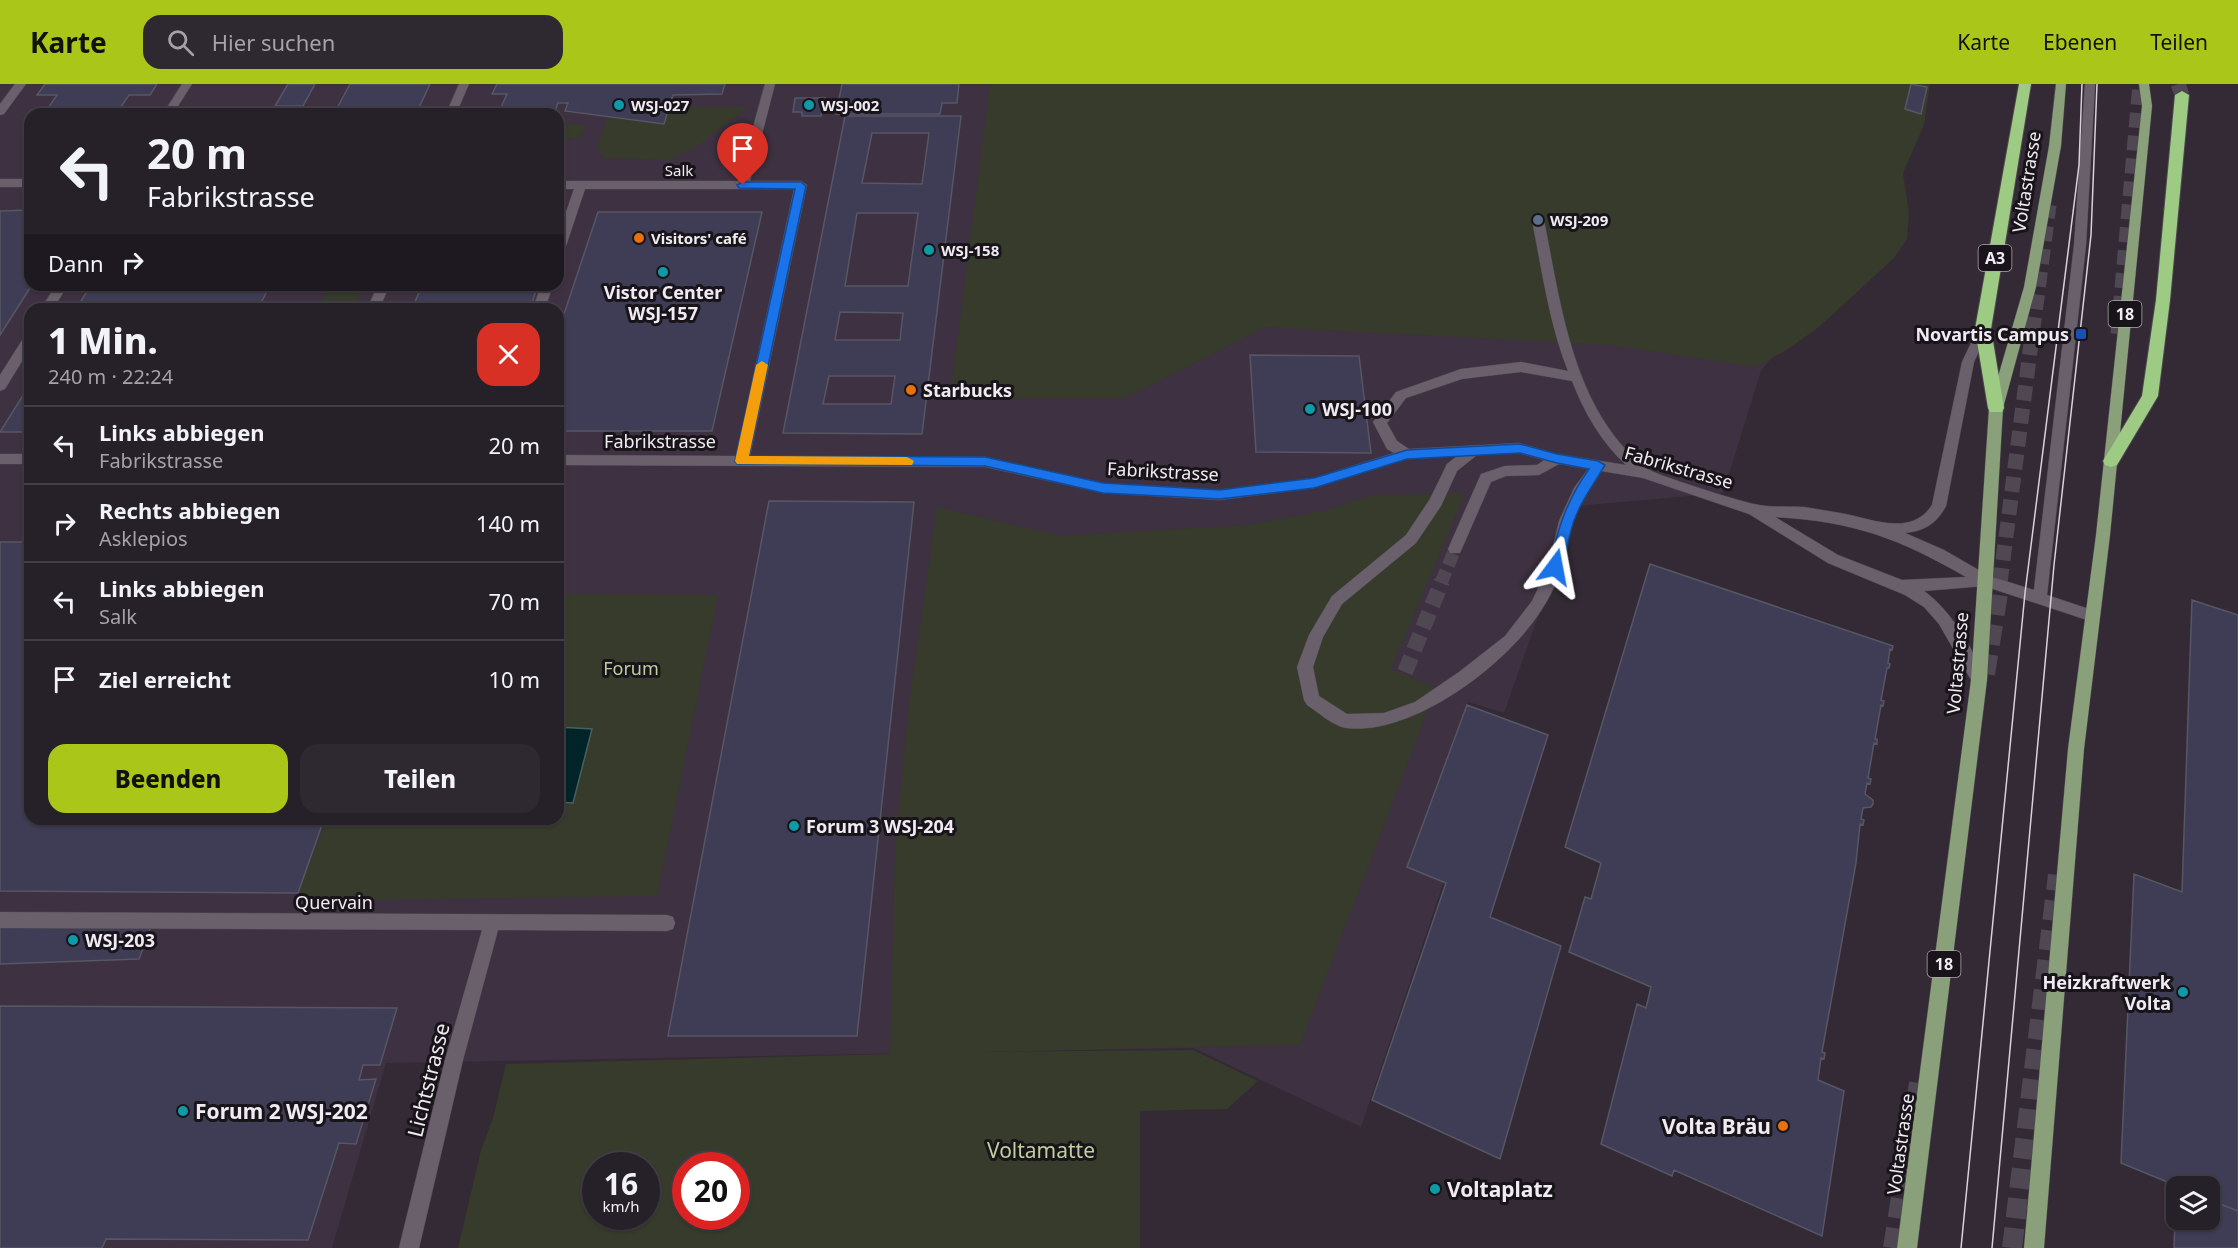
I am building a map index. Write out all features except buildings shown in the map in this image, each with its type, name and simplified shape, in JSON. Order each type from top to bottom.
[{"type":"highway","name":"A3","points":[[1996,408],[1983,328],[2025,84]]},
{"type":"highway","points":[[2110,460],[2150,396],[2163,300],[2182,95]]},
{"type":"main road","name":"Voltastrasse","points":[[1907,1248],[1979,680],[1996,408],[2030,287],[2055,146],[2061,84]]},
{"type":"main road","name":"18","points":[[2034,1248],[2076,748],[2093,616],[2147,106],[2144,84]]},
{"type":"street","points":[[0,112],[21,84]]},
{"type":"street","points":[[172,108],[187,84]]},
{"type":"street","points":[[453,108],[464,84]]},
{"type":"street","points":[[743,185],[770,84]]},
{"type":"street","points":[[2040,597],[2080,245],[2090,84]]},
{"type":"street","points":[[0,183],[24,183]]},
{"type":"street","name":"Salk","points":[[564,185],[801,186],[742,461]]},
{"type":"street","points":[[564,235],[581,185]]},
{"type":"street","points":[[1538,220],[1561,329],[1575,376],[1610,441],[1643,473]]},
{"type":"street","points":[[1882,530],[1912,527],[1934,517],[1948,468],[1968,362],[1983,328]]},
{"type":"street","points":[[0,386],[24,347]]},
{"type":"street","points":[[1407,454],[1392,445],[1380,422],[1401,395],[1461,374],[1521,367],[1575,376]]},
{"type":"street","name":"Fabrikstrasse","points":[[564,460],[985,462],[1103,488],[1220,495],[1314,483],[1407,454],[1520,448],[1557,459],[1643,473],[1754,510],[1804,513],[1849,520],[1882,530],[1939,554],[1984,580],[2093,616]]},
{"type":"street","points":[[1472,452],[1452,468],[1436,502],[1411,539],[1337,600],[1316,635],[1305,667],[1312,700],[1345,721],[1384,720],[1420,707],[1464,677],[1510,640],[1537,605],[1555,567],[1566,521],[1580,492],[1598,465]]},
{"type":"street","points":[[0,459],[24,459]]},
{"type":"street","points":[[1455,549],[1486,478],[1504,471],[1539,471],[1557,459]]},
{"type":"street","name":"Fabrikstrasse","points":[[1754,510],[1795,538],[1844,564],[1902,586],[1927,602],[1955,634],[1979,680]]},
{"type":"street","name":"Fabrikstrasse","points":[[1902,586],[1947,585],[1984,580]]},
{"type":"street","name":"Quervain","points":[[0,920],[667,923]]},
{"type":"street","name":"Lichtstrasse","points":[[409,1248],[454,1060],[492,923]]},
{"type":"shaded area","points":[[0,84],[1911,84],[1822,295],[1761,371],[1723,493],[1577,506],[1504,713],[1468,702],[1408,863],[1445,878],[1361,1127],[1193,1048],[386,1063],[332,1248],[0,1248]]},
{"type":"shaded area","points":[[564,727],[592,729],[573,803],[564,802]]},
{"type":"green space","points":[[990,84],[1930,84],[1924,125],[1903,173],[1909,212],[1907,239],[1894,258],[1819,327],[1788,349],[1756,367],[1610,345],[1266,327],[1125,398],[950,398]]},
{"type":"green space","points":[[670,107],[748,107],[700,144],[670,160],[604,158],[597,146],[608,116],[664,124]]},
{"type":"green space","points":[[564,124],[586,125],[580,138],[564,139]]},
{"type":"green space","points":[[327,291],[361,291],[356,303],[321,303]]},
{"type":"green space","name":"Voltamatte","points":[[1465,493],[1391,669],[1436,688],[1300,1045],[965,1052],[1193,1050],[1258,1081],[1227,1109],[1140,1111],[1140,1248],[458,1248],[481,1150],[493,1118],[506,1064],[890,1054],[895,849],[908,711],[937,507],[1061,536],[1248,525],[1328,510],[1373,495]]},
{"type":"green space","name":"Forum","points":[[564,594],[718,595],[657,896],[298,901],[298,893],[325,825],[564,825]]},
{"type":"tunnel","points":[[2118,334],[2140,84]]},
{"type":"tunnel","points":[[2178,84],[2182,95]]},
{"type":"tunnel","points":[[2000,583],[2049,205]]},
{"type":"tunnel","points":[[1441,583],[1455,549]]},
{"type":"tunnel","points":[[1405,672],[1442,581]]},
{"type":"tunnel","points":[[1985,674],[2000,581]]},
{"type":"tunnel","points":[[2012,1248],[2058,875]]},
{"type":"tunnel","points":[[1893,1248],[1919,1083]]},
{"type":"tram line","points":[[1961,1248],[2025,593],[2079,165],[2082,84]]},
{"type":"tram line","points":[[1992,1248],[2054,565],[2091,235],[2097,84]]},
{"type":"slow traffic","points":[[762,365],[742,461],[907,461]]},
{"type":"place","name":"WSJ-027","points":[[619,105]]},
{"type":"place","name":"WSJ-002","points":[[809,105]]},
{"type":"place","name":"WSJ-209","points":[[1538,220]]},
{"type":"place","name":"Visitors' café","points":[[639,238]]},
{"type":"place","name":"WSJ-158","points":[[929,250]]},
{"type":"place","name":"Vistor Center WSJ-157","points":[[663,272]]},
{"type":"place","name":"Novartis Campus","points":[[2081,334]]},
{"type":"place","name":"Starbucks","points":[[911,390]]},
{"type":"place","name":"WSJ-100","points":[[1310,409]]},
{"type":"place","name":"Forum 3 WSJ-204","points":[[794,826]]},
{"type":"place","name":"WSJ-203","points":[[73,940]]},
{"type":"place","name":"Heizkraftwerk Volta","points":[[2183,992]]},
{"type":"place","name":"Forum 2 WSJ-202","points":[[183,1111]]},
{"type":"place","name":"Volta Bräu","points":[[1783,1126]]},
{"type":"place","name":"Voltaplatz","points":[[1435,1189]]},
{"type":"route","points":[[743,185],[801,186],[742,461],[985,462],[1103,488],[1220,495],[1314,483],[1407,454],[1520,448],[1557,459],[1598,465],[1580,492],[1566,521],[1555,567]]}]
